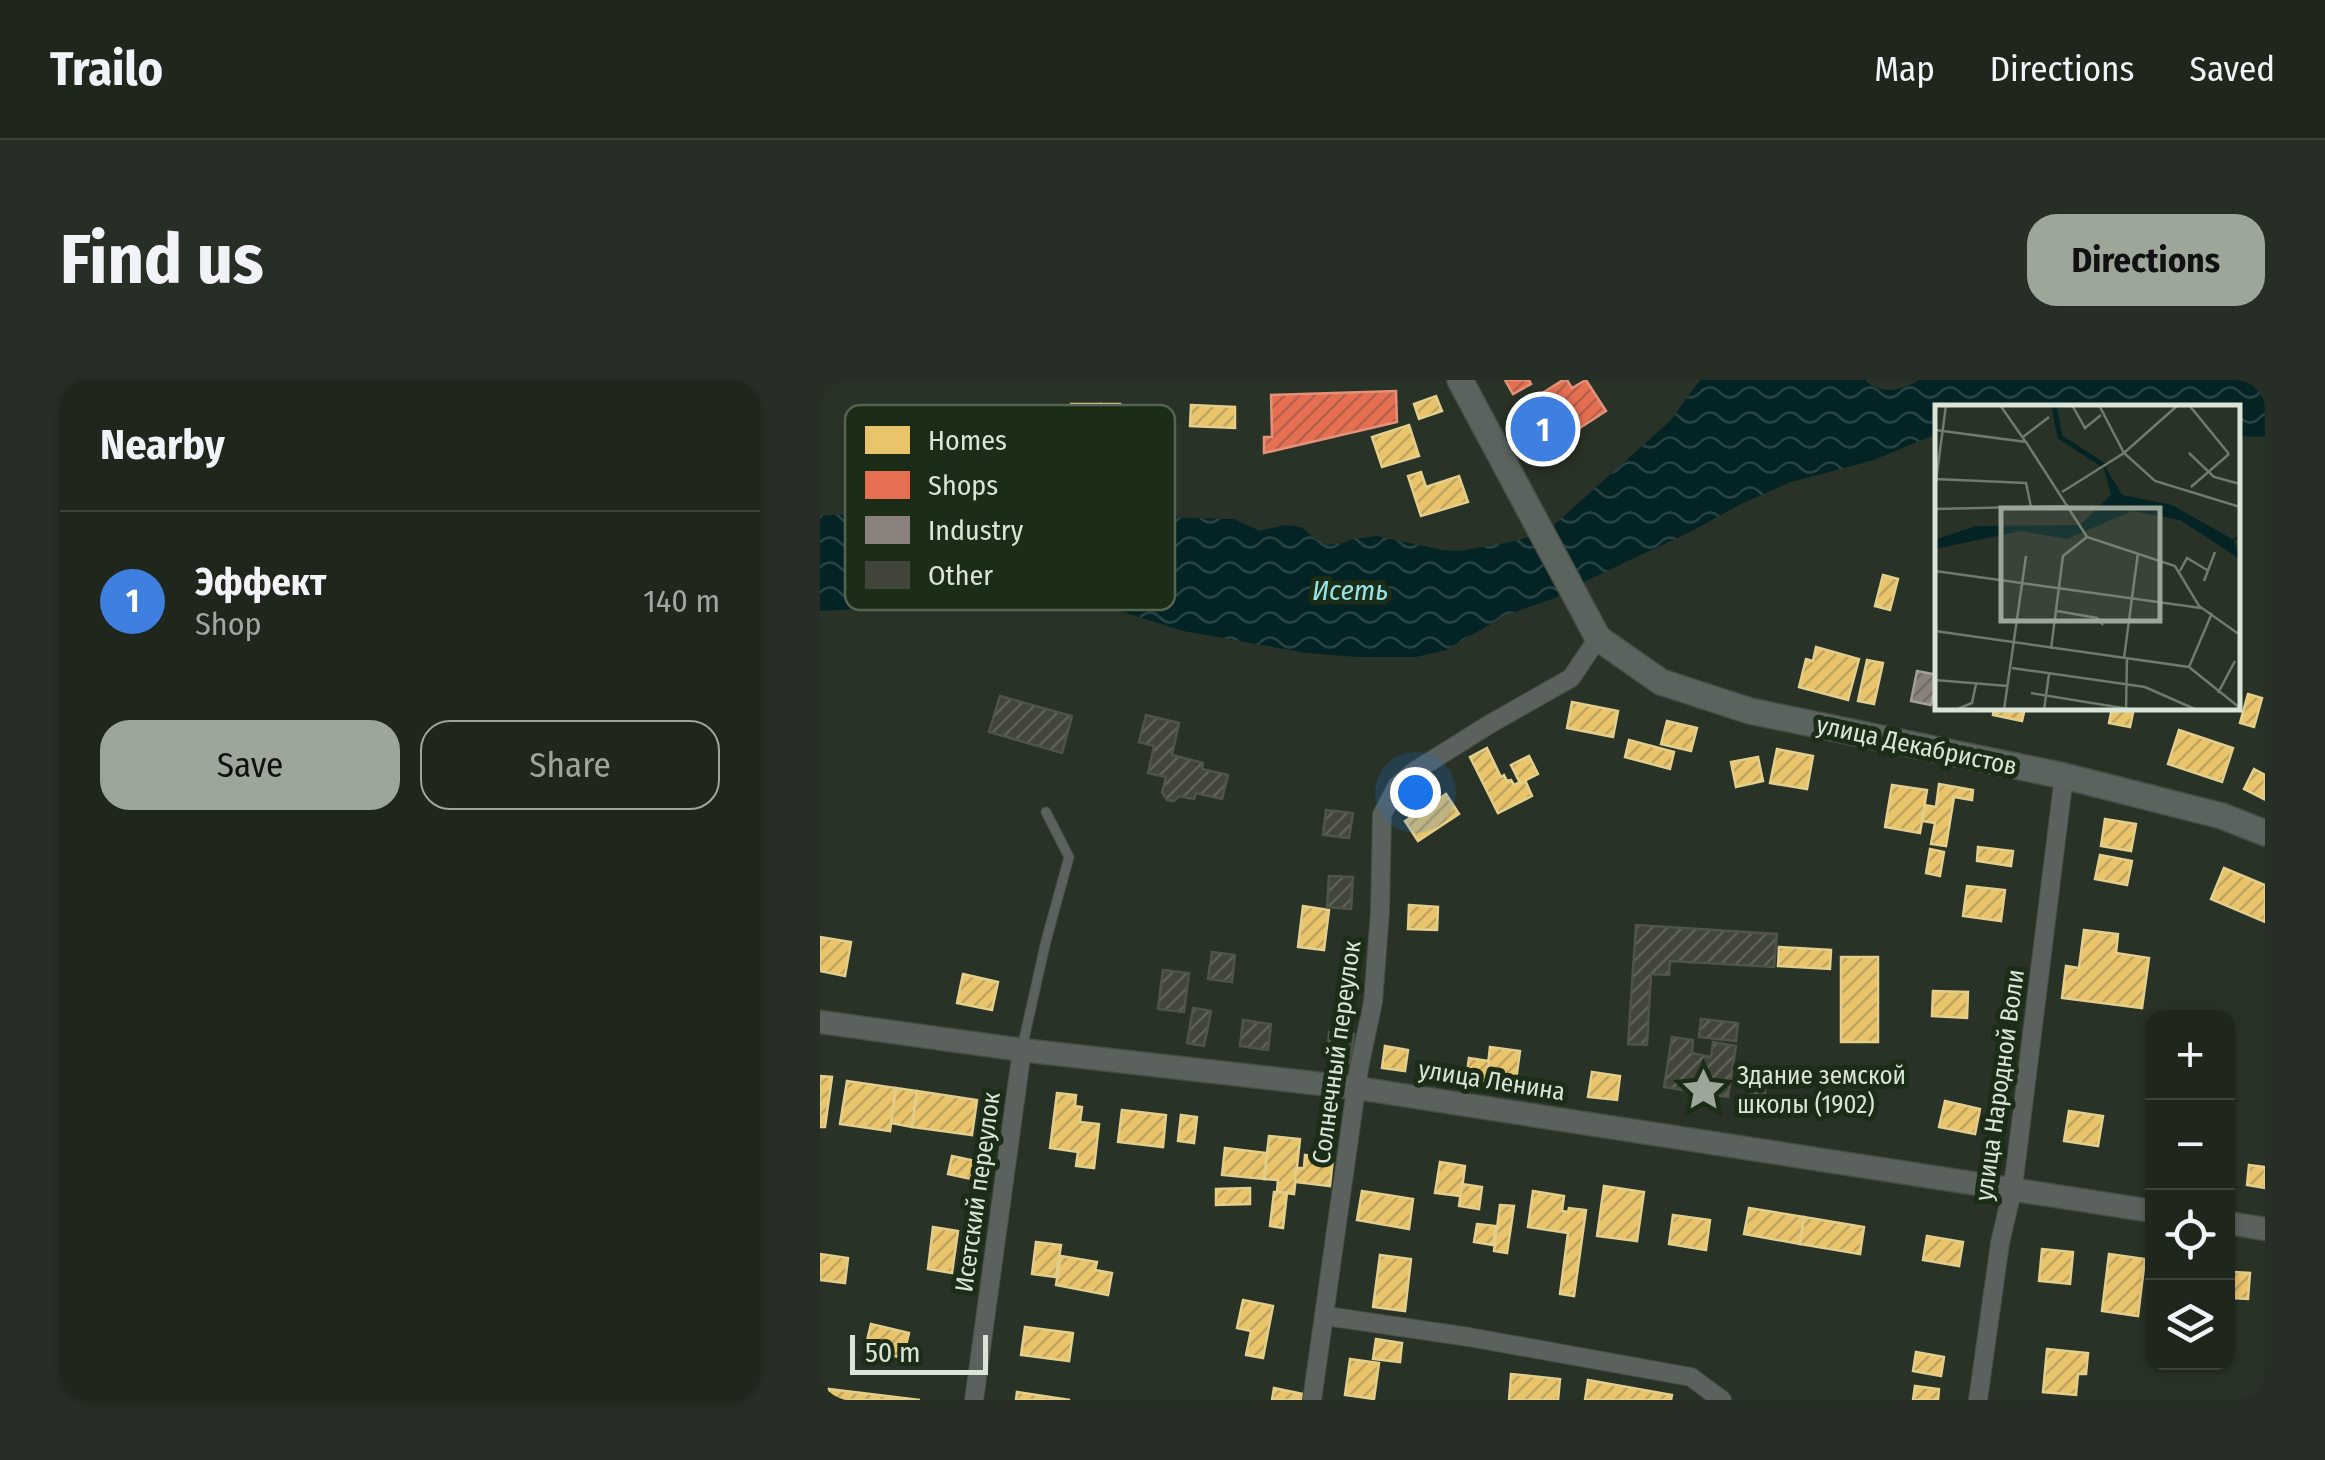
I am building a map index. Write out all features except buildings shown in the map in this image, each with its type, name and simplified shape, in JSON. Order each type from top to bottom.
[{"type":"main road","points":[[1460,380],[1593,630]]},
{"type":"main road","name":"улица Декабристов","points":[[1593,630],[1660,682],[1750,710],[2064,776],[2222,816],[2265,833]]},
{"type":"street","name":"Солнечный переулок","points":[[1312,1400],[1356,1088],[1373,1002],[1382,815],[1397,786],[1415,771],[1571,678],[1593,630]]},
{"type":"street","name":"улица Народной Воли","points":[[1978,1400],[2000,1243],[2013,1187],[2064,776]]},
{"type":"street","name":"улица Ленина","points":[[820,1022],[1022,1050],[1356,1088],[2145,1209]]},
{"type":"street","name":"Исетский переулок","points":[[974,1400],[1022,1050]]},
{"type":"street","points":[[2235,1224],[2265,1229]]},
{"type":"street","points":[[1326,1316],[1692,1378],[1722,1400]]},
{"type":"lane","points":[[1022,1050],[1069,857],[1046,812]]},
{"type":"water","name":"Исеть","points":[[1700,380],[1865,380],[1877,388],[1891,390],[1919,380],[2265,380],[2265,437],[2240,436],[2240,405],[1935,405],[1935,435],[1871,461],[1791,482],[1555,598],[1506,615],[1446,650],[1416,657],[1307,653],[1183,631],[1116,610],[1175,610],[1175,515],[1234,519],[1260,531],[1284,525],[1301,527],[1327,545],[1377,536],[1460,551],[1516,541],[1554,525],[1670,421]]},
{"type":"water","points":[[845,514],[845,610],[820,611],[820,516]]},
{"type":"place","name":"Эффект","points":[[1543,429]]},
{"type":"place","name":"Здание земской школы (1902)","points":[[1704,1089]]}]
